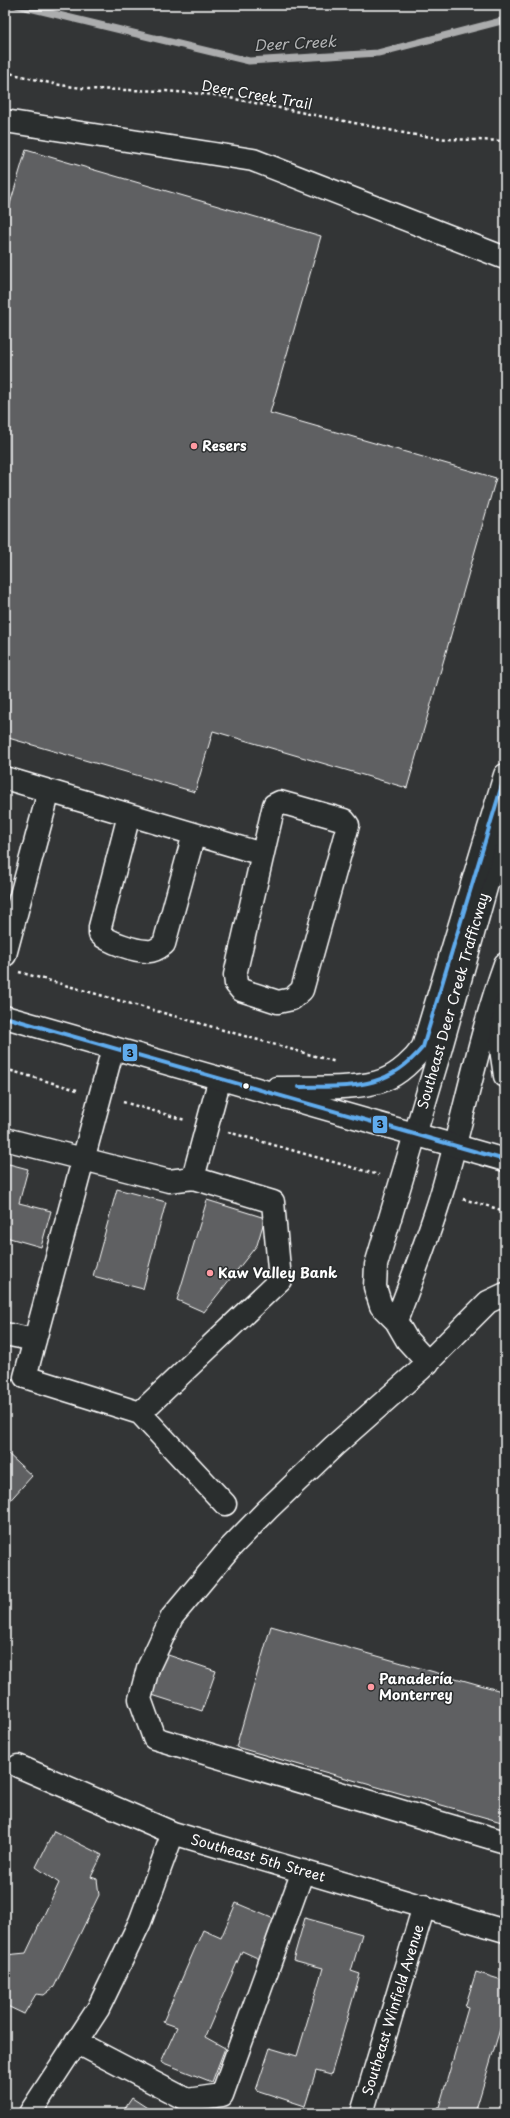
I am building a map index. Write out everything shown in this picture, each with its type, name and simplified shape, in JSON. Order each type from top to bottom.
[{"type":"street","points":[[5,121],[253,160],[505,258]]},
{"type":"street","points":[[260,1089],[369,1085],[385,1080],[416,1057],[423,1047],[444,983],[505,775]]},
{"type":"street","points":[[5,778],[262,854]]},
{"type":"street","points":[[9,963],[49,791]]},
{"type":"street","points":[[280,802],[344,820],[348,825],[302,990],[292,999],[278,1002],[241,990],[236,984],[235,975],[262,854],[274,806],[280,802]]},
{"type":"street","points":[[129,815],[100,927],[100,934],[106,940],[147,951],[157,949],[164,944],[194,834]]},
{"type":"street","name":"Southeast Deer Creek Trafficway","points":[[428,1362],[408,1340],[396,1321],[381,1306],[375,1288],[376,1265],[505,820]]},
{"type":"street","points":[[396,1321],[442,1193],[492,1002],[505,964]]},
{"type":"street","points":[[505,1005],[501,1049],[505,1076]]},
{"type":"street","points":[[5,1017],[260,1089],[454,1147],[505,1160]]},
{"type":"street","points":[[113,1048],[25,1377],[140,1414],[225,1504]]},
{"type":"street","points":[[193,1178],[220,1078]]},
{"type":"street","points":[[5,1139],[169,1181],[193,1178],[272,1202],[280,1280],[140,1414]]},
{"type":"street","points":[[505,1294],[488,1302],[428,1362],[334,1446],[229,1549],[172,1617],[148,1668],[140,1699],[154,1738],[505,1842]]},
{"type":"street","points":[[5,1334],[34,1340]]},
{"type":"street","name":"Southeast 5th Street","points":[[18,1766],[173,1832],[505,1931]]},
{"type":"street","points":[[30,2113],[98,2009],[120,1966],[149,1900],[173,1832]]},
{"type":"street","points":[[76,2042],[187,2100],[218,2104],[302,1871]]},
{"type":"street","name":"Southeast Winfield Avenue","points":[[362,2113],[424,1906]]},
{"type":"path","name":"Deer Creek Trail","points":[[5,72],[54,84],[88,89],[166,91],[215,95],[440,138],[505,141]]},
{"type":"path","points":[[9,963],[339,1062]]},
{"type":"path","points":[[5,1069],[400,1181]]},
{"type":"path","points":[[442,1193],[505,1211]]},
{"type":"building","name":"Resers","points":[[26,150],[321,236],[270,413],[496,478],[407,788],[213,731],[195,792],[5,737],[5,221]]},
{"type":"building","points":[[5,1163],[28,1169],[19,1203],[51,1211],[41,1247],[6,1237],[5,1242]]},
{"type":"building","points":[[117,1189],[166,1202],[143,1289],[93,1276]]},
{"type":"building","name":"Kaw Valley Bank","points":[[207,1200],[265,1218],[257,1245],[204,1312],[177,1300]]},
{"type":"building","points":[[5,1451],[32,1476],[5,1506]]},
{"type":"building","points":[[271,1626],[505,1692],[505,1823],[236,1747]]},
{"type":"building","points":[[165,1654],[216,1671],[202,1711],[152,1695]]},
{"type":"building","points":[[54,1831],[102,1855],[91,1877],[97,1879],[99,1895],[54,1987],[44,1995],[36,1994],[24,2014],[5,2005],[5,1955],[26,1953],[59,1883],[36,1867]]},
{"type":"building","points":[[236,1903],[281,1922],[264,1961],[242,1951],[205,2037],[225,2048],[212,2082],[161,2062],[177,2027],[163,2022],[203,1930],[221,1938]]},
{"type":"building","points":[[305,1918],[362,1934],[351,1971],[360,1974],[331,2075],[316,2071],[305,2106],[256,2090],[270,2048],[297,2056],[323,1968],[293,1960]]},
{"type":"building","points":[[476,1972],[505,1981],[505,2019],[503,2019],[475,2113],[435,2113],[437,2107],[439,2107],[468,2008],[465,2007]]},
{"type":"building","points":[[132,2098],[155,2113],[122,2113]]},
{"type":"waterway","name":"Deer Creek","points":[[17,5],[249,61],[378,53],[505,20]]},
{"type":"transit line","name":"3","points":[[299,1087],[352,1086],[381,1079],[395,1072],[423,1047],[505,775]]},
{"type":"transit line","name":"3","points":[[5,1017],[505,1160]]},
{"type":"place","name":"Resers","points":[[194,446]]},
{"type":"place","name":"Kaw Valley Bank","points":[[210,1273]]},
{"type":"place","name":"Panadería Monterrey","points":[[371,1687]]}]
